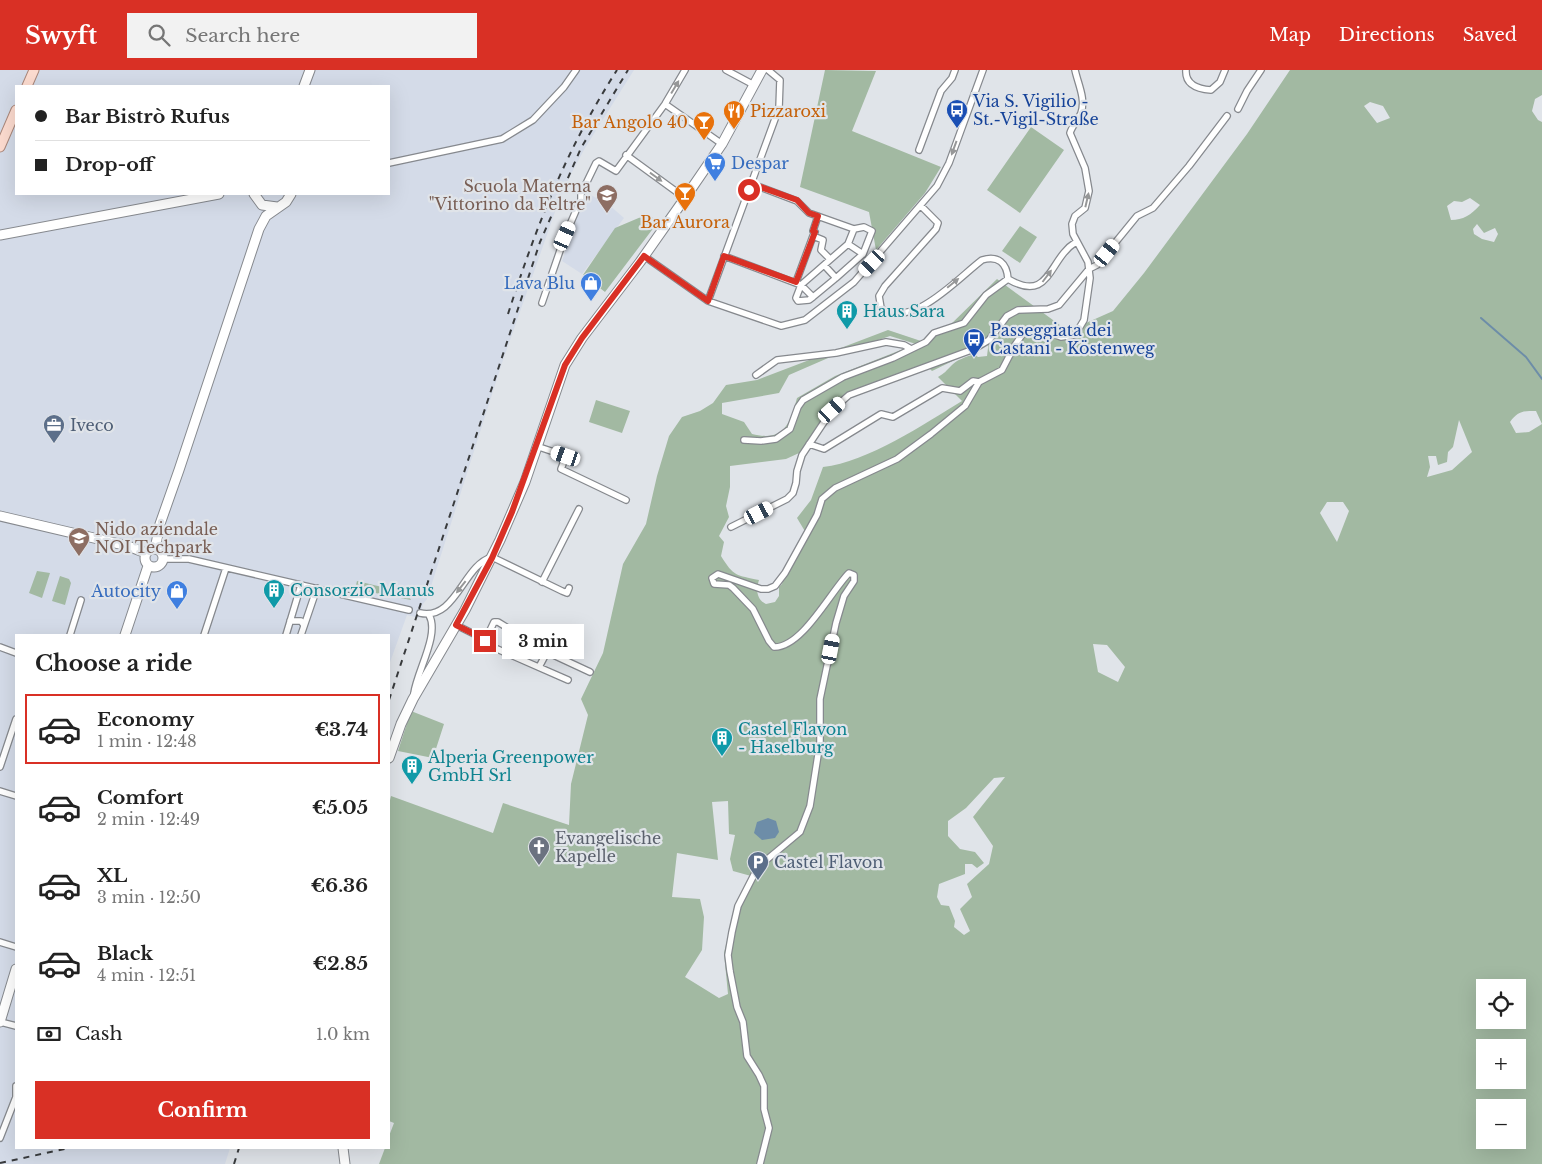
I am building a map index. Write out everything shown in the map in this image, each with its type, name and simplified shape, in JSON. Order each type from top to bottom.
[{"type":"main road","points":[[27,85],[34,70]]},
{"type":"main road","points":[[304,85],[310,70]]},
{"type":"main road","points":[[390,755],[401,724],[413,699],[492,558],[525,482],[560,374],[569,357],[686,198],[722,144],[762,70]]},
{"type":"main road","points":[[0,147],[15,112]]},
{"type":"main road","points":[[0,235],[215,195]]},
{"type":"main road","points":[[255,195],[259,203],[259,229]]},
{"type":"main road","points":[[156,549],[160,524],[180,470],[259,229],[266,216],[286,202],[290,195]]},
{"type":"main road","points":[[259,203],[267,207],[277,207]]},
{"type":"main road","points":[[0,516],[128,546],[146,553]]},
{"type":"main road","points":[[125,634],[148,566],[144,558],[150,550],[156,549],[161,553],[163,559],[159,566],[148,566]]},
{"type":"main road","points":[[1,1017],[15,972]]},
{"type":"main road","points":[[343,1149],[345,1164]]},
{"type":"street","points":[[390,163],[502,139],[533,120],[564,87],[576,70]]},
{"type":"street","points":[[542,303],[565,236],[581,199],[581,194],[596,163],[599,161],[616,171],[665,104],[685,70]]},
{"type":"street","points":[[726,70],[754,85]]},
{"type":"street","points":[[708,301],[779,108],[780,80],[768,70]]},
{"type":"street","points":[[919,150],[941,91],[952,78],[955,70]]},
{"type":"street","points":[[644,256],[708,301],[781,326],[805,320],[854,282],[937,186],[943,175],[983,70]]},
{"type":"street","points":[[809,444],[824,450],[881,414],[893,417],[942,388],[960,391],[973,381],[978,382],[1002,370],[1024,332],[1039,329],[1060,337],[1074,335],[1084,320],[1090,278],[1086,257],[1076,242],[1072,224],[1075,216],[1085,208],[1089,191],[1085,168],[1070,133],[1072,126],[1081,113],[1083,100],[1075,70]]},
{"type":"street","points":[[1186,70],[1189,82],[1197,88],[1211,90],[1220,82],[1225,70]]},
{"type":"street","points":[[1238,109],[1247,91],[1262,70]]},
{"type":"street","points":[[665,104],[722,144]]},
{"type":"street","points":[[731,528],[787,499],[793,493],[802,455],[832,410],[849,395],[974,349],[989,340],[1007,316],[1018,310],[1048,309],[1060,305],[1089,269],[1096,265],[1137,216],[1153,208],[1227,116]]},
{"type":"street","points":[[626,155],[686,198]]},
{"type":"street","points":[[752,184],[797,200],[809,213],[818,216],[854,229],[864,227],[872,231],[863,254],[809,300],[798,301],[796,298],[799,283],[814,236],[815,232],[813,231],[818,216]]},
{"type":"street","points":[[921,206],[938,223],[936,229],[878,296],[881,308],[889,314],[909,313],[923,308],[982,260],[990,257],[997,258],[1005,265],[1008,279]]},
{"type":"street","points":[[799,283],[848,244],[854,229]]},
{"type":"street","points":[[814,236],[823,240],[821,250],[830,259]]},
{"type":"street","points":[[1008,279],[1018,284],[1037,286],[1044,282],[1063,254],[1076,242]]},
{"type":"street","points":[[848,244],[863,254]]},
{"type":"street","points":[[724,256],[799,283],[813,297]]},
{"type":"street","points":[[824,265],[836,278]]},
{"type":"street","points":[[744,440],[761,441],[776,439],[790,429],[802,400],[842,377],[926,342],[934,332],[964,324],[986,295],[1008,279]]},
{"type":"street","points":[[756,375],[777,360],[836,352],[886,342],[904,345],[911,349]]},
{"type":"street","points":[[760,1164],[769,1128],[764,1109],[764,1086],[760,1075],[747,1056],[743,1022],[737,1007],[728,954],[738,906],[758,867],[800,832],[810,806],[816,778],[820,742],[820,699],[836,623],[844,596],[854,581],[854,574],[849,573],[824,608],[795,637],[781,647],[774,647],[769,642],[753,609],[733,588],[729,585],[714,584],[712,578],[718,574],[761,589],[775,586],[798,552],[817,515],[822,499],[835,488],[896,459],[931,434],[966,406],[978,382]]},
{"type":"street","points":[[536,446],[566,456],[561,469],[626,500]]},
{"type":"street","points":[[542,582],[580,509]]},
{"type":"street","points":[[420,613],[429,615],[444,607],[481,562],[492,558],[567,593],[569,588]]},
{"type":"street","points":[[163,559],[189,559],[409,610]]},
{"type":"street","points":[[204,634],[226,568]]},
{"type":"street","points":[[286,634],[301,585]]},
{"type":"street","points":[[301,634],[316,588]]},
{"type":"street","points":[[70,634],[81,600]]},
{"type":"street","points":[[413,699],[416,682],[433,628],[429,615]]},
{"type":"street","points":[[290,621],[301,621],[304,625]]},
{"type":"street","points":[[485,641],[494,622],[498,622],[547,652],[590,672]]},
{"type":"street","points":[[456,625],[482,638],[488,645],[568,680]]},
{"type":"street","points":[[0,647],[15,653]]},
{"type":"street","points":[[539,667],[547,652]]},
{"type":"street","points":[[0,767],[15,722]]},
{"type":"street","points":[[0,791],[15,796]]},
{"type":"street","points":[[0,942],[15,947]]},
{"type":"street","points":[[1,1017],[15,1025]]},
{"type":"street","points":[[0,1138],[15,1100]]},
{"type":"shaded area","points":[[0,70],[634,70],[585,148],[570,176],[556,209],[502,363],[427,599],[423,604],[419,618],[407,615],[390,662],[390,634],[15,634],[15,1149],[230,1149],[225,1164],[0,1164]]},
{"type":"shaded area","points":[[606,185],[608,204],[624,218],[582,274],[562,261],[586,192],[596,198]]},
{"type":"green space","points":[[825,70],[876,71],[852,131],[941,167],[925,193],[876,250],[869,212],[800,187]]},
{"type":"green space","points":[[1290,70],[1542,70],[1542,95],[1535,99],[1532,111],[1538,120],[1542,122],[1542,424],[1542,1164],[379,1164],[385,1149],[390,1149],[390,1133],[394,1123],[390,1121],[391,796],[493,833],[503,803],[569,825],[571,784],[588,715],[581,699],[603,653],[623,564],[646,524],[669,436],[682,417],[700,411],[713,403],[726,385],[757,380],[888,330],[921,341],[945,330],[997,279],[1068,331],[1113,311],[1144,273],[1247,134]],"holes":[[[1370,102],[1383,106],[1390,118],[1377,123],[1364,106]],[[1470,198],[1480,205],[1467,216],[1451,220],[1447,206],[1454,201],[1462,202]],[[1477,224],[1484,233],[1495,228],[1498,234],[1494,242],[1482,239],[1474,234],[1473,229]],[[890,336],[916,344],[835,376],[797,398],[792,416],[784,429],[778,433],[763,436],[752,434],[744,422],[722,414],[722,403],[779,393],[789,375],[835,355]],[[989,340],[987,356],[978,357],[974,354],[961,359],[938,377],[962,401],[913,431],[877,450],[840,464],[823,467],[811,500],[797,518],[806,533],[786,567],[782,584],[779,587],[779,596],[775,602],[766,604],[763,602],[758,594],[759,580],[736,574],[729,568],[721,556],[724,542],[719,536],[729,517],[726,506],[730,487],[730,466],[786,459],[810,448],[827,419],[851,397],[927,366],[932,371],[963,356],[965,352]],[[1536,411],[1542,424],[1529,432],[1516,433],[1510,422],[1521,412]],[[1459,420],[1472,452],[1452,470],[1427,477],[1430,467],[1428,456],[1436,456],[1438,465],[1447,462],[1448,452],[1453,447]],[[1327,502],[1343,502],[1349,511],[1337,542],[1320,513]],[[1093,644],[1107,645],[1125,667],[1118,682],[1098,672]],[[1005,777],[973,817],[993,846],[989,864],[967,884],[972,897],[960,909],[970,931],[964,935],[954,927],[955,921],[949,906],[941,905],[937,897],[939,884],[965,874],[965,864],[972,864],[977,868],[984,863],[975,852],[960,849],[948,836],[948,821],[966,808],[994,778]],[[728,801],[729,834],[735,835],[730,859],[733,871],[751,876],[736,904],[724,953],[728,994],[719,998],[685,977],[702,950],[704,917],[700,899],[672,897],[677,853],[718,860],[712,802]]]},
{"type":"green space","points":[[1031,127],[1064,150],[1020,213],[987,190]]},
{"type":"green space","points":[[648,214],[658,222],[605,292],[583,275],[615,228]]},
{"type":"green space","points":[[1020,226],[1037,237],[1020,263],[1002,251]]},
{"type":"green space","points":[[596,400],[630,411],[622,433],[589,422]]},
{"type":"green space","points":[[37,571],[50,573],[42,598],[29,593]]},
{"type":"green space","points":[[60,576],[69,579],[71,583],[65,605],[52,601]]},
{"type":"green space","points":[[357,581],[407,593],[411,600],[355,589]]},
{"type":"green space","points":[[411,711],[444,724],[433,758],[398,751]]},
{"type":"water","points":[[768,818],[776,821],[779,832],[775,838],[762,840],[754,833],[757,822]]},
{"type":"waterway","points":[[1481,318],[1526,357],[1542,379]]},
{"type":"railway","points":[[508,314],[530,249],[554,188],[583,129],[617,70]]},
{"type":"railway","points":[[390,697],[540,242],[581,148],[628,70]]},
{"type":"railway","points":[[0,1163],[64,1149]]},
{"type":"railway","points":[[234,1164],[239,1149]]},
{"type":"place","name":"Via S. Vigilio - St.-Vigil-Straße","points":[[957,129]]},
{"type":"place","name":"Pizzaroxi","points":[[734,130]]},
{"type":"place","name":"Bar Angolo 40","points":[[704,141]]},
{"type":"place","name":"Despar","points":[[715,182]]},
{"type":"place","name":"Bar Aurora","points":[[685,212]]},
{"type":"place","name":"Scuola Materna \"Vittorino da Feltre\"","points":[[607,214]]},
{"type":"place","name":"Lava Blu","points":[[591,302]]},
{"type":"place","name":"Haus Sara","points":[[847,330]]},
{"type":"place","name":"Passeggiata dei Castani - Köstenweg","points":[[974,358]]},
{"type":"place","name":"Iveco","points":[[54,444]]},
{"type":"place","name":"Nido aziendale NOI Techpark","points":[[79,557]]},
{"type":"place","name":"Consorzio Manus","points":[[274,609]]},
{"type":"place","name":"Autocity","points":[[177,610]]},
{"type":"place","name":"Castel Flavon - Haselburg","points":[[722,757]]},
{"type":"place","name":"Alperia Greenpower GmbH Srl","points":[[412,785]]},
{"type":"place","name":"Evangelische Kapelle","points":[[539,866]]},
{"type":"place","name":"Castel Flavon","points":[[758,881]]},
{"type":"route","points":[[485,641],[456,625],[492,558],[525,482],[560,374],[582,338],[644,256],[708,301],[724,256],[796,282],[815,232],[813,231],[818,216],[809,213],[797,200],[752,184],[749,190]]}]
